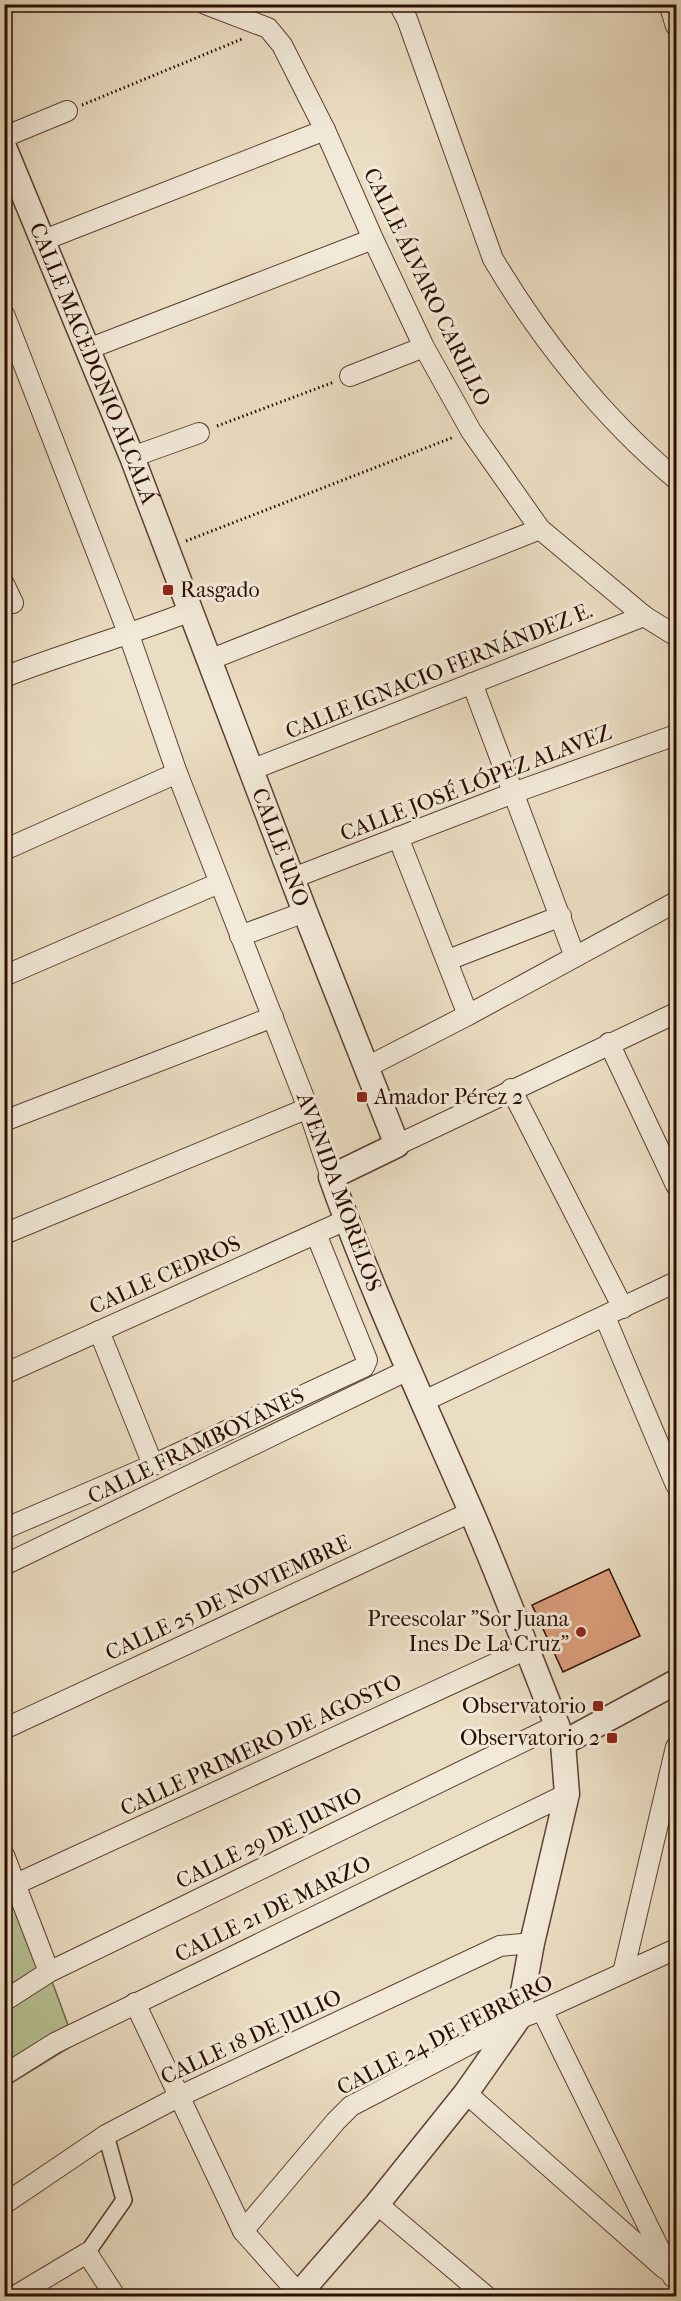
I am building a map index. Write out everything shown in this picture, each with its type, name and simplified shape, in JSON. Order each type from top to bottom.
[{"type":"street","points":[[205,4],[268,28]]},
{"type":"street","points":[[399,4],[411,30],[494,259],[505,279],[586,391],[650,457],[676,479]]},
{"type":"street","points":[[669,4],[676,26]]},
{"type":"street","name":"CALLE ÁLVARO CARILLO","points":[[268,28],[282,45],[325,130],[373,240],[424,347],[471,431],[540,529],[644,616],[676,636]]},
{"type":"street","points":[[4,137],[67,111]]},
{"type":"street","points":[[44,240],[325,130]]},
{"type":"street","name":"CALLE MACEDONIO ALCALÁ","points":[[4,147],[44,240],[167,548]]},
{"type":"street","points":[[88,349],[373,240]]},
{"type":"street","name":"AVENIDA MORELOS","points":[[4,314],[129,635],[177,773],[219,883],[308,1108],[346,1220],[408,1370],[471,1512],[560,1734],[567,1794],[532,1943],[518,2019]]},
{"type":"street","points":[[350,376],[424,347]]},
{"type":"street","points":[[132,457],[199,434]]},
{"type":"street","points":[[209,660],[540,529]]},
{"type":"street","name":"CALLE UNO","points":[[167,548],[294,878],[304,912],[397,1145]]},
{"type":"street","points":[[4,584],[13,603]]},
{"type":"street","points":[[4,677],[53,658],[129,635],[191,611]]},
{"type":"street","name":"CALLE IGNACIO FERNÁNDEZ E.","points":[[251,770],[644,616]]},
{"type":"street","points":[[472,683],[575,957]]},
{"type":"street","name":"CALLE JOSÉ LÓPEZ ALAVEZ","points":[[294,878],[513,793],[676,735]]},
{"type":"street","points":[[4,850],[177,773]]},
{"type":"street","points":[[398,837],[468,1015]]},
{"type":"street","points":[[4,976],[219,883]]},
{"type":"street","points":[[367,1067],[676,902]]},
{"type":"street","points":[[240,936],[304,912]]},
{"type":"street","points":[[448,960],[561,916]]},
{"type":"street","points":[[331,1177],[511,1089],[676,1014]]},
{"type":"street","points":[[4,1121],[273,1017]]},
{"type":"street","points":[[609,1043],[676,1185]]},
{"type":"street","points":[[511,1089],[623,1308]]},
{"type":"street","points":[[4,1234],[308,1108]]},
{"type":"street","name":"CALLE CEDROS","points":[[4,1374],[346,1220]]},
{"type":"street","points":[[4,1529],[153,1465],[364,1367],[367,1359],[316,1234]]},
{"type":"street","points":[[422,1402],[676,1282]]},
{"type":"street","points":[[605,1317],[676,1485]]},
{"type":"street","points":[[99,1331],[153,1465]]},
{"type":"street","name":"CALLE FRAMBOYANES","points":[[4,1565],[408,1370]]},
{"type":"street","name":"CALLE 25 DE NOVIEMBRE","points":[[4,1729],[471,1512]]},
{"type":"street","name":"CALLE PRIMERO DE AGOSTO","points":[[16,1884],[527,1649]]},
{"type":"street","points":[[560,1734],[676,1682]]},
{"type":"street","name":"CALLE 29 DE JUNIO","points":[[4,2001],[49,1972],[560,1734]]},
{"type":"street","points":[[622,1973],[676,1747]]},
{"type":"street","name":"CALLE 21 DE MARZO","points":[[4,2075],[55,2043],[135,2003],[567,1794]]},
{"type":"street","points":[[4,1855],[49,1972]]},
{"type":"street","name":"CALLE 18 DE JULIO","points":[[4,2204],[106,2135],[180,2096],[500,1946],[532,1943]]},
{"type":"street","name":"CALLE 24 DE FEBRERO","points":[[243,2230],[351,2106],[518,2019],[676,1949]]},
{"type":"street","points":[[135,2003],[243,2230],[298,2295],[377,2204],[466,2093],[518,2019]]},
{"type":"street","points":[[542,2010],[675,2277]]},
{"type":"street","points":[[466,2093],[675,2277]]},
{"type":"street","points":[[15,2296],[87,2253],[124,2200],[106,2135]]},
{"type":"street","points":[[377,2204],[486,2296]]},
{"type":"street","points":[[87,2253],[115,2296]]},
{"type":"path","points":[[67,111],[268,28]]},
{"type":"path","points":[[199,434],[350,376]]},
{"type":"path","points":[[167,548],[471,431]]},
{"type":"green space","points":[[4,1851],[75,2044],[5,2087],[4,2087]]},
{"type":"building","name":"Preescolar \"Sor Juana Ines De La Cruz\"","points":[[609,1569],[640,1636],[563,1672],[532,1605]]},
{"type":"place","name":"Rasgado","points":[[168,590]]},
{"type":"place","name":"Amador Pérez 2","points":[[362,1097]]},
{"type":"place","name":"Preescolar \"Sor Juana Ines De La Cruz\"","points":[[581,1632]]},
{"type":"place","name":"Observatorio","points":[[598,1706]]},
{"type":"place","name":"Observatorio 2","points":[[612,1738]]}]
